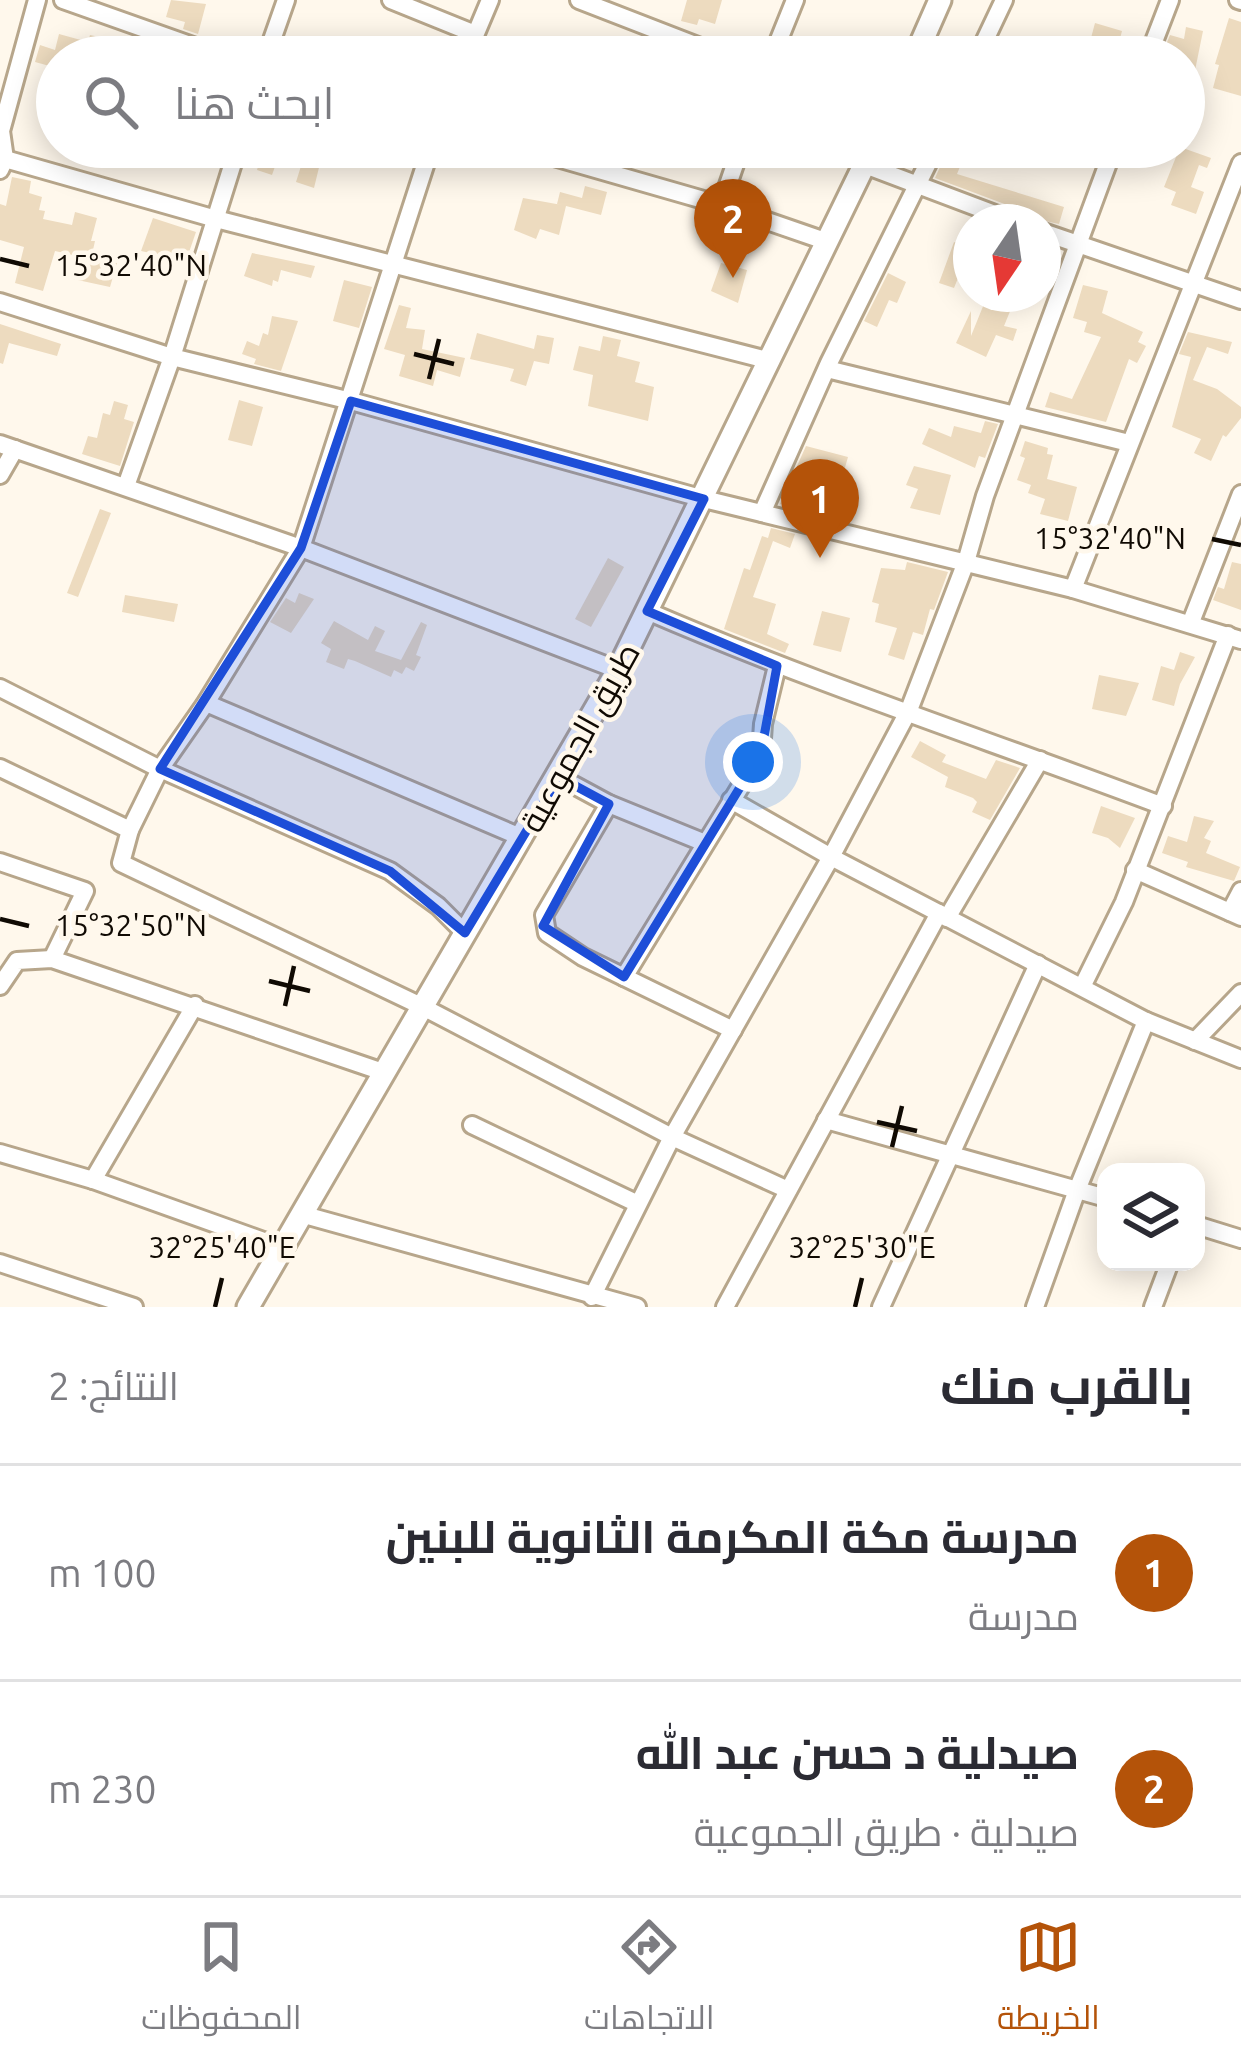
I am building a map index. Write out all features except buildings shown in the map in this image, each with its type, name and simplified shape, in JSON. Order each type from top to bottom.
[{"type":"main road","points":[[924,36],[940,0]]},
{"type":"main road","name":"طريق الجموعية","points":[[248,1307],[618,670],[863,168]]},
{"type":"street","points":[[37,0],[0,131],[3,165],[771,361]]},
{"type":"street","points":[[64,0],[165,36]]},
{"type":"street","points":[[273,36],[286,0]]},
{"type":"street","points":[[391,0],[475,34],[490,0]]},
{"type":"street","points":[[579,0],[672,36]]},
{"type":"street","points":[[780,36],[795,0]]},
{"type":"street","points":[[987,36],[1004,0]]},
{"type":"street","points":[[1156,36],[1169,0]]},
{"type":"street","points":[[1073,589],[1241,163]]},
{"type":"street","points":[[126,486],[232,168]]},
{"type":"street","points":[[424,168],[301,548],[160,769],[121,858],[126,866],[422,1006],[672,1137],[788,1190]]},
{"type":"street","points":[[592,168],[828,242]]},
{"type":"street","points":[[721,205],[733,168]]},
{"type":"street","points":[[889,168],[919,186],[968,204]]},
{"type":"street","points":[[762,513],[927,168]]},
{"type":"street","points":[[592,1297],[636,1203],[832,857],[909,710],[1106,168]]},
{"type":"street","points":[[1061,239],[1241,300]]},
{"type":"street","points":[[0,302],[172,356],[351,400],[704,499],[1073,589],[1234,638],[1124,902],[1082,987]]},
{"type":"street","points":[[827,369],[1129,443]]},
{"type":"street","points":[[0,475],[7,447],[301,548],[618,670]]},
{"type":"street","points":[[1191,622],[1241,494]]},
{"type":"street","points":[[647,611],[777,666],[909,710],[1162,806]]},
{"type":"street","points":[[624,977],[761,753],[777,666]]},
{"type":"street","points":[[0,688],[160,769],[389,871],[466,933]]},
{"type":"street","points":[[206,703],[523,838]]},
{"type":"street","points":[[725,1307],[943,915],[1040,760]]},
{"type":"street","points":[[0,768],[130,830]]},
{"type":"street","points":[[559,777],[609,804],[705,843]]},
{"type":"street","points":[[731,800],[1146,1021],[1241,1059]]},
{"type":"street","points":[[609,804],[544,915],[543,926],[564,947],[733,1030]]},
{"type":"street","points":[[0,862],[86,891],[52,959]]},
{"type":"street","points":[[1135,870],[1236,914],[1241,891]]},
{"type":"street","points":[[1,981],[16,961],[52,959],[383,1072]]},
{"type":"street","points":[[881,1307],[1038,964]]},
{"type":"street","points":[[1195,1041],[1241,993]]},
{"type":"street","points":[[93,1180],[195,1005]]},
{"type":"street","points":[[1035,1307],[1146,1021]]},
{"type":"street","points":[[826,1120],[1097,1196]]},
{"type":"street","points":[[472,1126],[636,1203]]},
{"type":"street","points":[[0,1153],[93,1180],[283,1247]]},
{"type":"street","points":[[301,1214],[637,1307]]},
{"type":"street","points":[[1205,1228],[1241,1239]]},
{"type":"street","points":[[0,1263],[134,1307]]},
{"type":"street","points":[[1154,1307],[1167,1271]]},
{"type":"highlighted area","points":[[351,401],[704,499],[647,611],[777,666],[761,753],[624,977],[543,926],[609,804],[559,777],[465,933],[390,871],[160,769],[301,548]]},
{"type":"place","name":"صيدلية د حسن عبد الله","points":[[733,278]]},
{"type":"place","name":"مدرسة مكة المكرمة الثانوية للبنين","points":[[820,558]]}]
